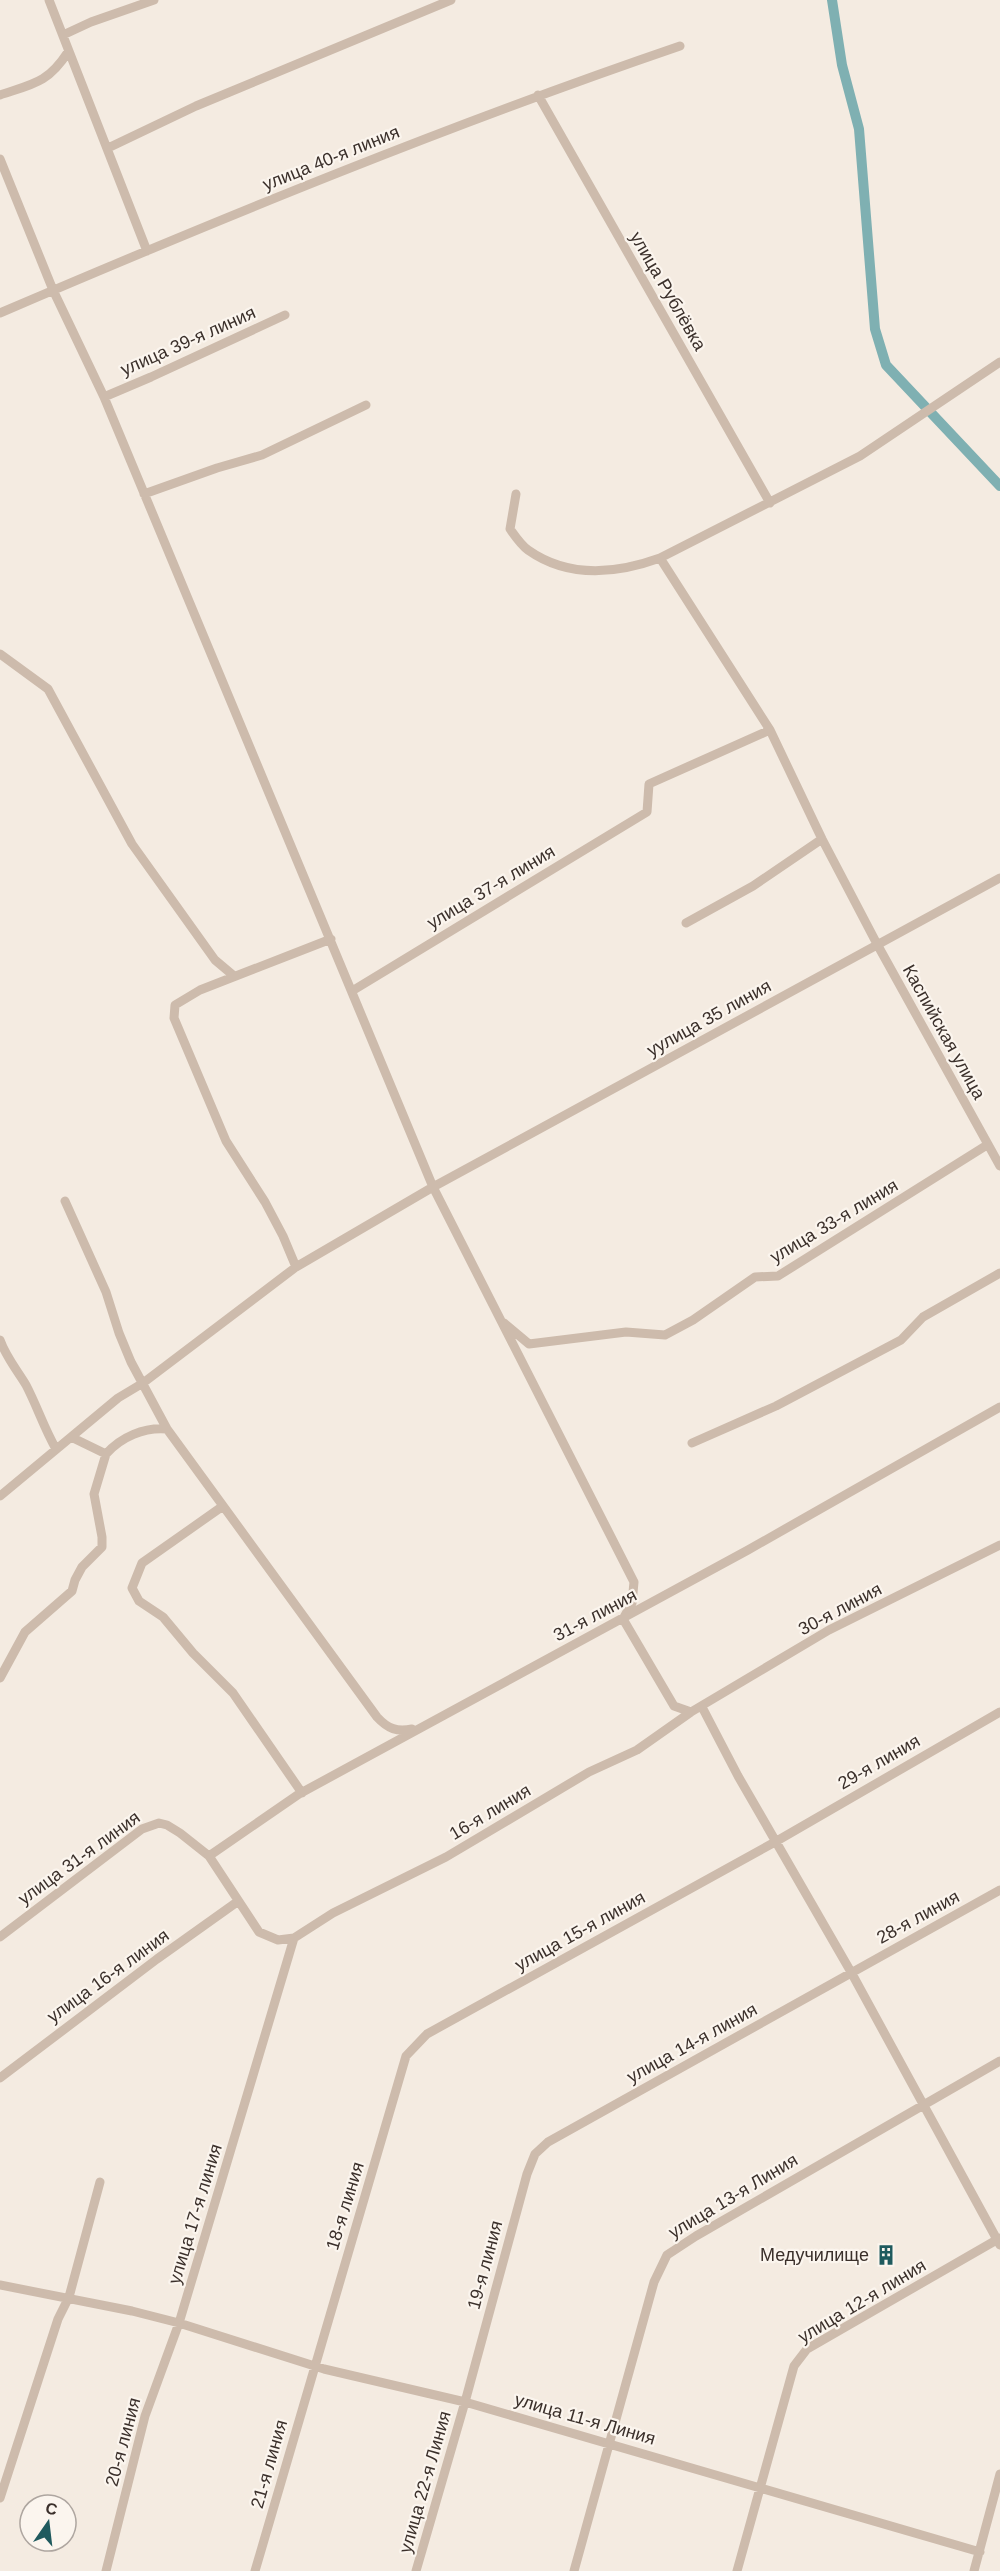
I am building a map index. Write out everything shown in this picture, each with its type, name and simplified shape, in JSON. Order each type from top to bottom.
[{"type":"street","points":[[49,0],[147,251]]},
{"type":"street","points":[[63,35],[91,22],[154,0]]},
{"type":"street","points":[[108,147],[196,106],[451,0]]},
{"type":"street","name":"улица 40-я линия","points":[[0,313],[326,176],[538,95],[680,46]]},
{"type":"street","points":[[0,95],[44,80],[57,70],[68,52]]},
{"type":"street","name":"улица Рублёвка","points":[[538,95],[770,503]]},
{"type":"street","points":[[0,159],[53,291],[104,397],[433,1187],[634,1582],[632,1603],[623,1619],[674,1706],[697,1709],[851,1972],[999,2241]]},
{"type":"street","name":"улица 39-я линия","points":[[104,397],[285,315]]},
{"type":"street","points":[[516,494],[510,529],[526,549],[561,568],[601,571],[637,566],[660,558],[860,456],[1000,362]]},
{"type":"street","points":[[144,494],[262,455],[366,405]]},
{"type":"street","name":"Каспийская улица","points":[[660,558],[770,730],[822,839],[877,944],[1000,1166]]},
{"type":"street","points":[[0,654],[48,689],[132,844],[215,960],[234,976]]},
{"type":"street","name":"улица 37-я линия","points":[[352,991],[647,812],[649,784],[770,730]]},
{"type":"street","points":[[686,923],[753,886],[822,839]]},
{"type":"street","name":"уулица 35 линия","points":[[0,1496],[118,1398],[143,1383],[296,1267],[433,1187],[1000,878]]},
{"type":"street","points":[[296,1267],[265,1202],[226,1141],[174,1018],[175,1005],[186,997],[234,976],[331,939]]},
{"type":"street","name":"улица 33-я линия","points":[[499,1318],[529,1344],[626,1332],[665,1335],[693,1320],[756,1278],[778,1276],[987,1145]]},
{"type":"street","points":[[65,1201],[106,1292],[119,1333],[166,1429],[383,1724],[401,1732],[423,1727]]},
{"type":"street","points":[[692,1443],[776,1406],[901,1340],[923,1317],[1000,1274]]},
{"type":"street","points":[[0,1340],[4,1351],[26,1386],[56,1449]]},
{"type":"street","name":"31-я линия","points":[[209,1856],[302,1793],[623,1619],[1000,1407]]},
{"type":"street","points":[[0,1678],[24,1632],[72,1591],[82,1567],[102,1547],[94,1494],[106,1454],[123,1439],[145,1431],[166,1429]]},
{"type":"street","points":[[71,1437],[106,1454]]},
{"type":"street","points":[[223,1506],[142,1563],[132,1588],[139,1600],[163,1617],[193,1653],[233,1693],[302,1793]]},
{"type":"street","name":"30-я линия","points":[[697,1709],[829,1630],[922,1586],[1000,1545]]},
{"type":"street","name":"16-я линия","points":[[294,1938],[333,1913],[446,1857],[589,1772],[637,1750],[697,1709]]},
{"type":"street","name":"29-я линия","points":[[775,1842],[1000,1712]]},
{"type":"street","name":"улица 31-я линия","points":[[0,1937],[76,1877],[150,1825],[167,1825],[209,1856]]},
{"type":"street","name":"улица 15-я линия","points":[[406,2056],[427,2034],[775,1842]]},
{"type":"street","points":[[209,1856],[258,1932],[278,1940],[294,1938]]},
{"type":"street","name":"28-я линия","points":[[851,1972],[1000,1890]]},
{"type":"street","name":"улица 16-я линия","points":[[0,2078],[157,1959],[237,1902]]},
{"type":"street","name":"улица 17-я линия","points":[[179,2323],[294,1938]]},
{"type":"street","name":"улица 14-я линия","points":[[548,2142],[851,1972]]},
{"type":"street","name":"18-я линия","points":[[315,2366],[406,2056]]},
{"type":"street","name":"улица 13-я Линия","points":[[574,2571],[654,2282],[667,2255],[721,2221],[1000,2061]]},
{"type":"street","name":"19-я линия","points":[[465,2402],[526,2174],[535,2154],[548,2142]]},
{"type":"street","points":[[0,2498],[58,2319],[69,2297],[100,2182]]},
{"type":"street","name":"улица 12-я линия","points":[[737,2571],[794,2366],[807,2349],[999,2241]]},
{"type":"street","points":[[0,2285],[69,2297],[179,2323]]},
{"type":"street","name":"улица 11-я Линия","points":[[179,2323],[315,2366],[465,2402],[980,2552]]},
{"type":"street","name":"20-я линия","points":[[106,2571],[146,2416],[179,2323]]},
{"type":"street","name":"21-я линия","points":[[255,2571],[315,2366]]},
{"type":"street","name":"улица 22-я Линия","points":[[416,2571],[465,2402]]},
{"type":"street","points":[[975,2571],[1000,2474]]},
{"type":"waterway","points":[[832,0],[842,65],[859,129],[875,329],[886,365],[1000,486]]},
{"type":"place","name":"Медучилище","points":[[886,2255]]}]
